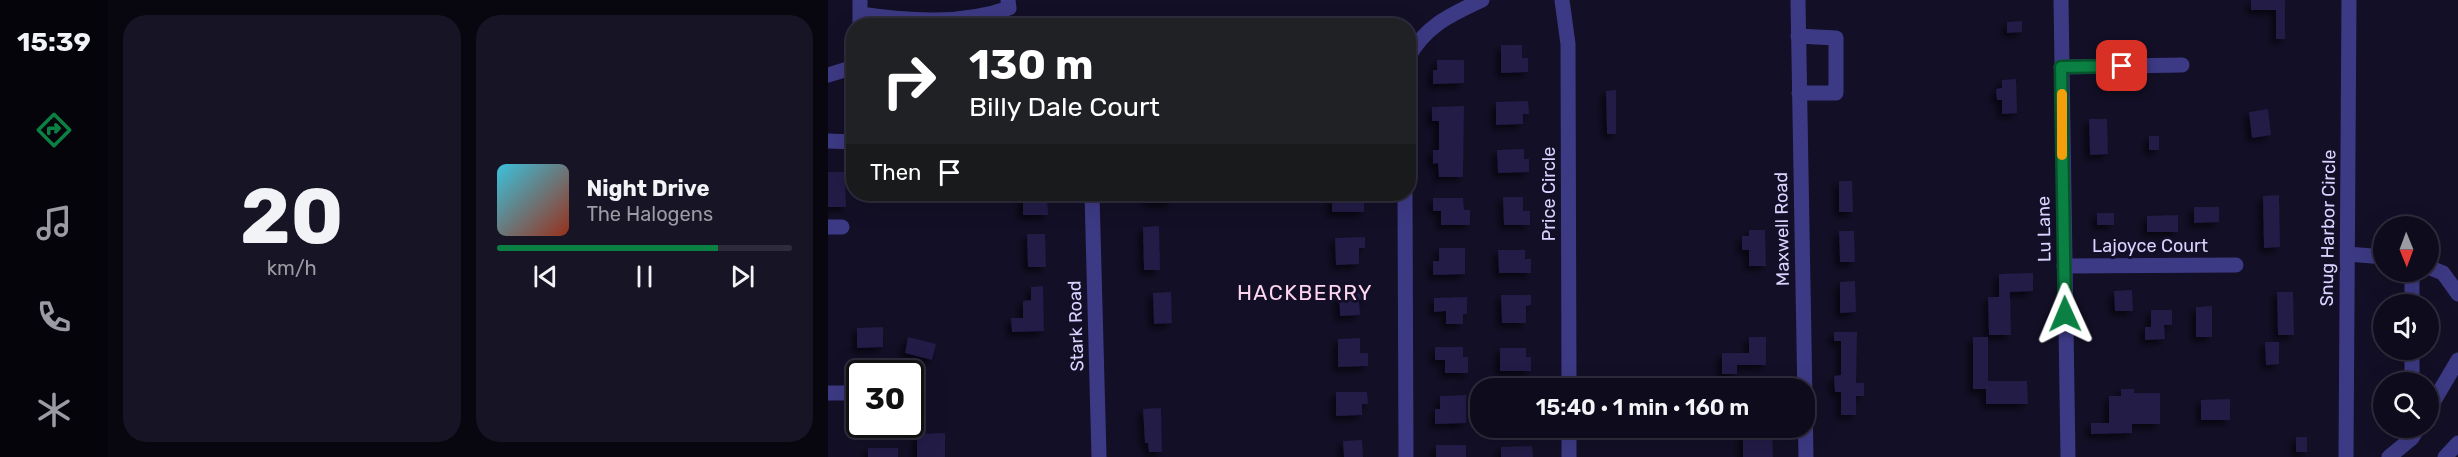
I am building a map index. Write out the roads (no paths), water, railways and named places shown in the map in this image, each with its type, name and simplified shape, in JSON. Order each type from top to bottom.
[{"type":"street","points":[[973,18],[1009,8],[1008,0]]},
{"type":"street","points":[[1416,44],[1435,25],[1482,0]]},
{"type":"street","name":"Price Circle","points":[[1562,0],[1568,44],[1569,378]]},
{"type":"street","name":"Maxwell Road","points":[[1798,0],[1806,457]]},
{"type":"street","name":"Lu Lane","points":[[2061,0],[2068,457]]},
{"type":"street","name":"Snug Harbor Circle","points":[[2346,457],[2349,0]]},
{"type":"street","points":[[860,13],[934,18]]},
{"type":"street","points":[[1798,36],[1836,38],[1836,93],[1799,93]]},
{"type":"street","points":[[2061,67],[2182,65]]},
{"type":"street","points":[[828,75],[846,69]]},
{"type":"street","points":[[828,141],[846,142]]},
{"type":"street","name":"Stark Road","points":[[1092,201],[1099,457]]},
{"type":"street","points":[[1405,201],[1406,457]]},
{"type":"street","points":[[2348,254],[2373,256]]},
{"type":"street","name":"Lajoyce Court","points":[[2064,266],[2236,265]]},
{"type":"street","points":[[2439,271],[2443,273],[2458,294]]},
{"type":"street","points":[[2439,392],[2458,360]]},
{"type":"street","points":[[828,393],[846,393]]},
{"type":"street","points":[[1569,438],[1569,457]]},
{"type":"street","points":[[2389,457],[2407,438]]},
{"type":"district","name":"HACKBERRY","points":[[1305,292]]}]
